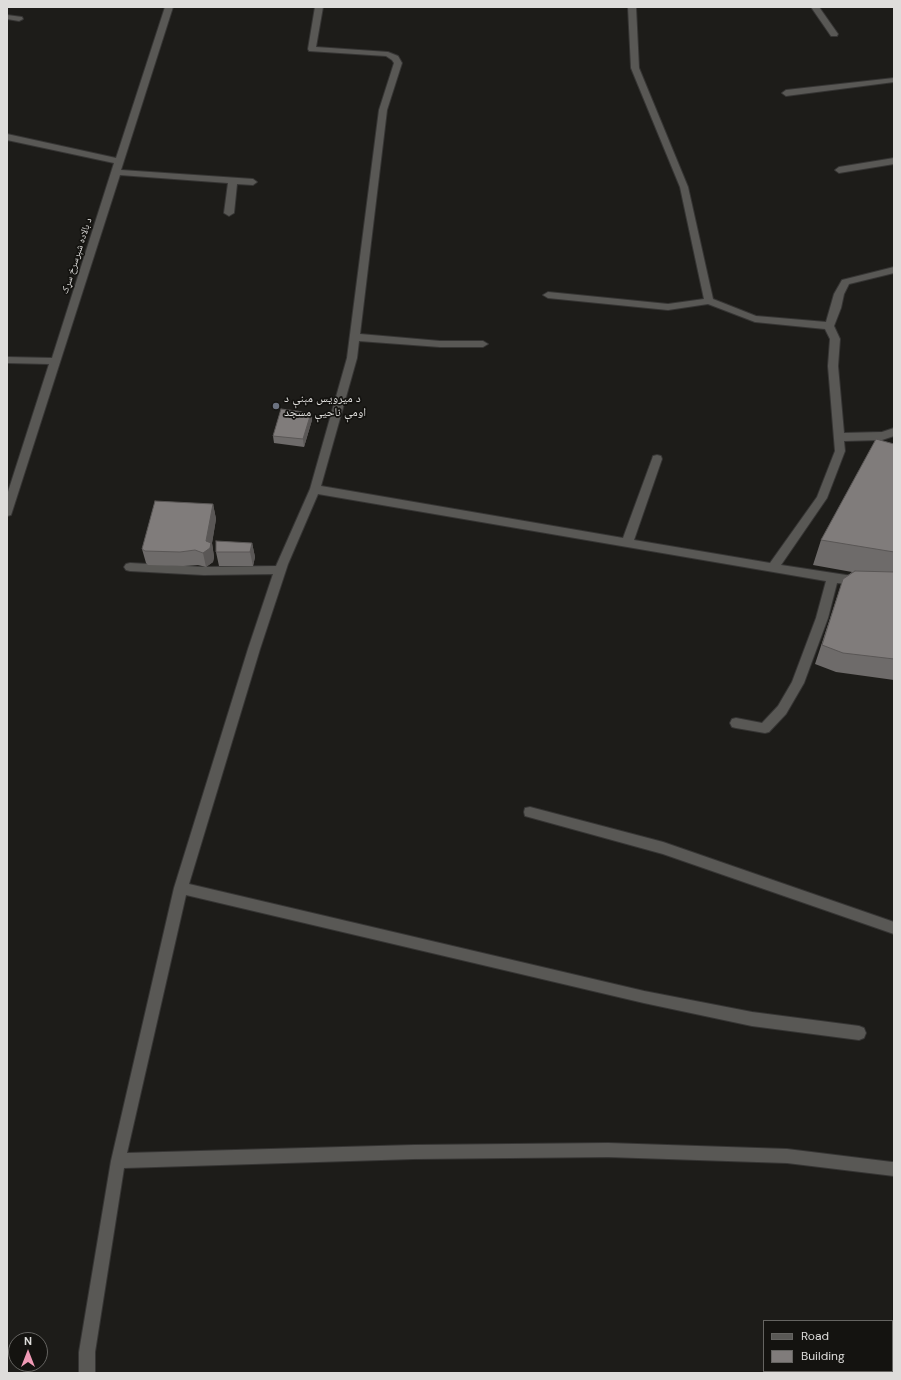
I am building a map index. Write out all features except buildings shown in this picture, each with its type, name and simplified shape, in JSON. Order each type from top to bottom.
[{"type":"street","name":"د بالاده شېرسرخ سړک","points":[[8,507],[169,7]]},
{"type":"street","points":[[86,1373],[87,1352],[118,1161],[181,888],[254,649],[280,570],[314,489],[352,358],[383,110],[398,63],[395,58],[388,54],[312,49],[319,7]]},
{"type":"street","points":[[632,7],[635,68],[684,187],[709,301]]},
{"type":"street","points":[[815,7],[834,34]]},
{"type":"street","points":[[7,17],[18,19]]},
{"type":"street","points":[[786,93],[894,80]]},
{"type":"street","points":[[7,137],[120,162]]},
{"type":"street","points":[[839,170],[894,162]]},
{"type":"street","points":[[116,172],[253,182]]},
{"type":"street","points":[[229,213],[233,181]]},
{"type":"street","points":[[773,568],[822,498],[840,451],[833,366],[835,339],[829,326],[836,308],[839,294],[845,282],[894,270]]},
{"type":"street","points":[[548,295],[668,307],[709,301],[755,319],[829,326]]},
{"type":"street","points":[[355,337],[440,344],[483,344]]},
{"type":"street","points":[[7,360],[55,361]]},
{"type":"street","points":[[839,437],[882,436],[894,432]]},
{"type":"street","points":[[627,543],[657,459]]},
{"type":"street","points":[[314,489],[773,568],[871,583]]},
{"type":"street","points":[[130,567],[204,571],[280,570]]},
{"type":"street","points":[[736,723],[765,728],[782,710],[798,683],[822,618],[833,578]]},
{"type":"street","points":[[530,812],[663,848],[894,928]]},
{"type":"street","points":[[181,888],[644,997],[752,1019],[859,1033]]},
{"type":"street","points":[[118,1161],[414,1152],[608,1150],[787,1156],[892,1169]]},
{"type":"place","name":"د ميرویس مېنې د اومې ناحيې مسجد","points":[[276,406]]}]
